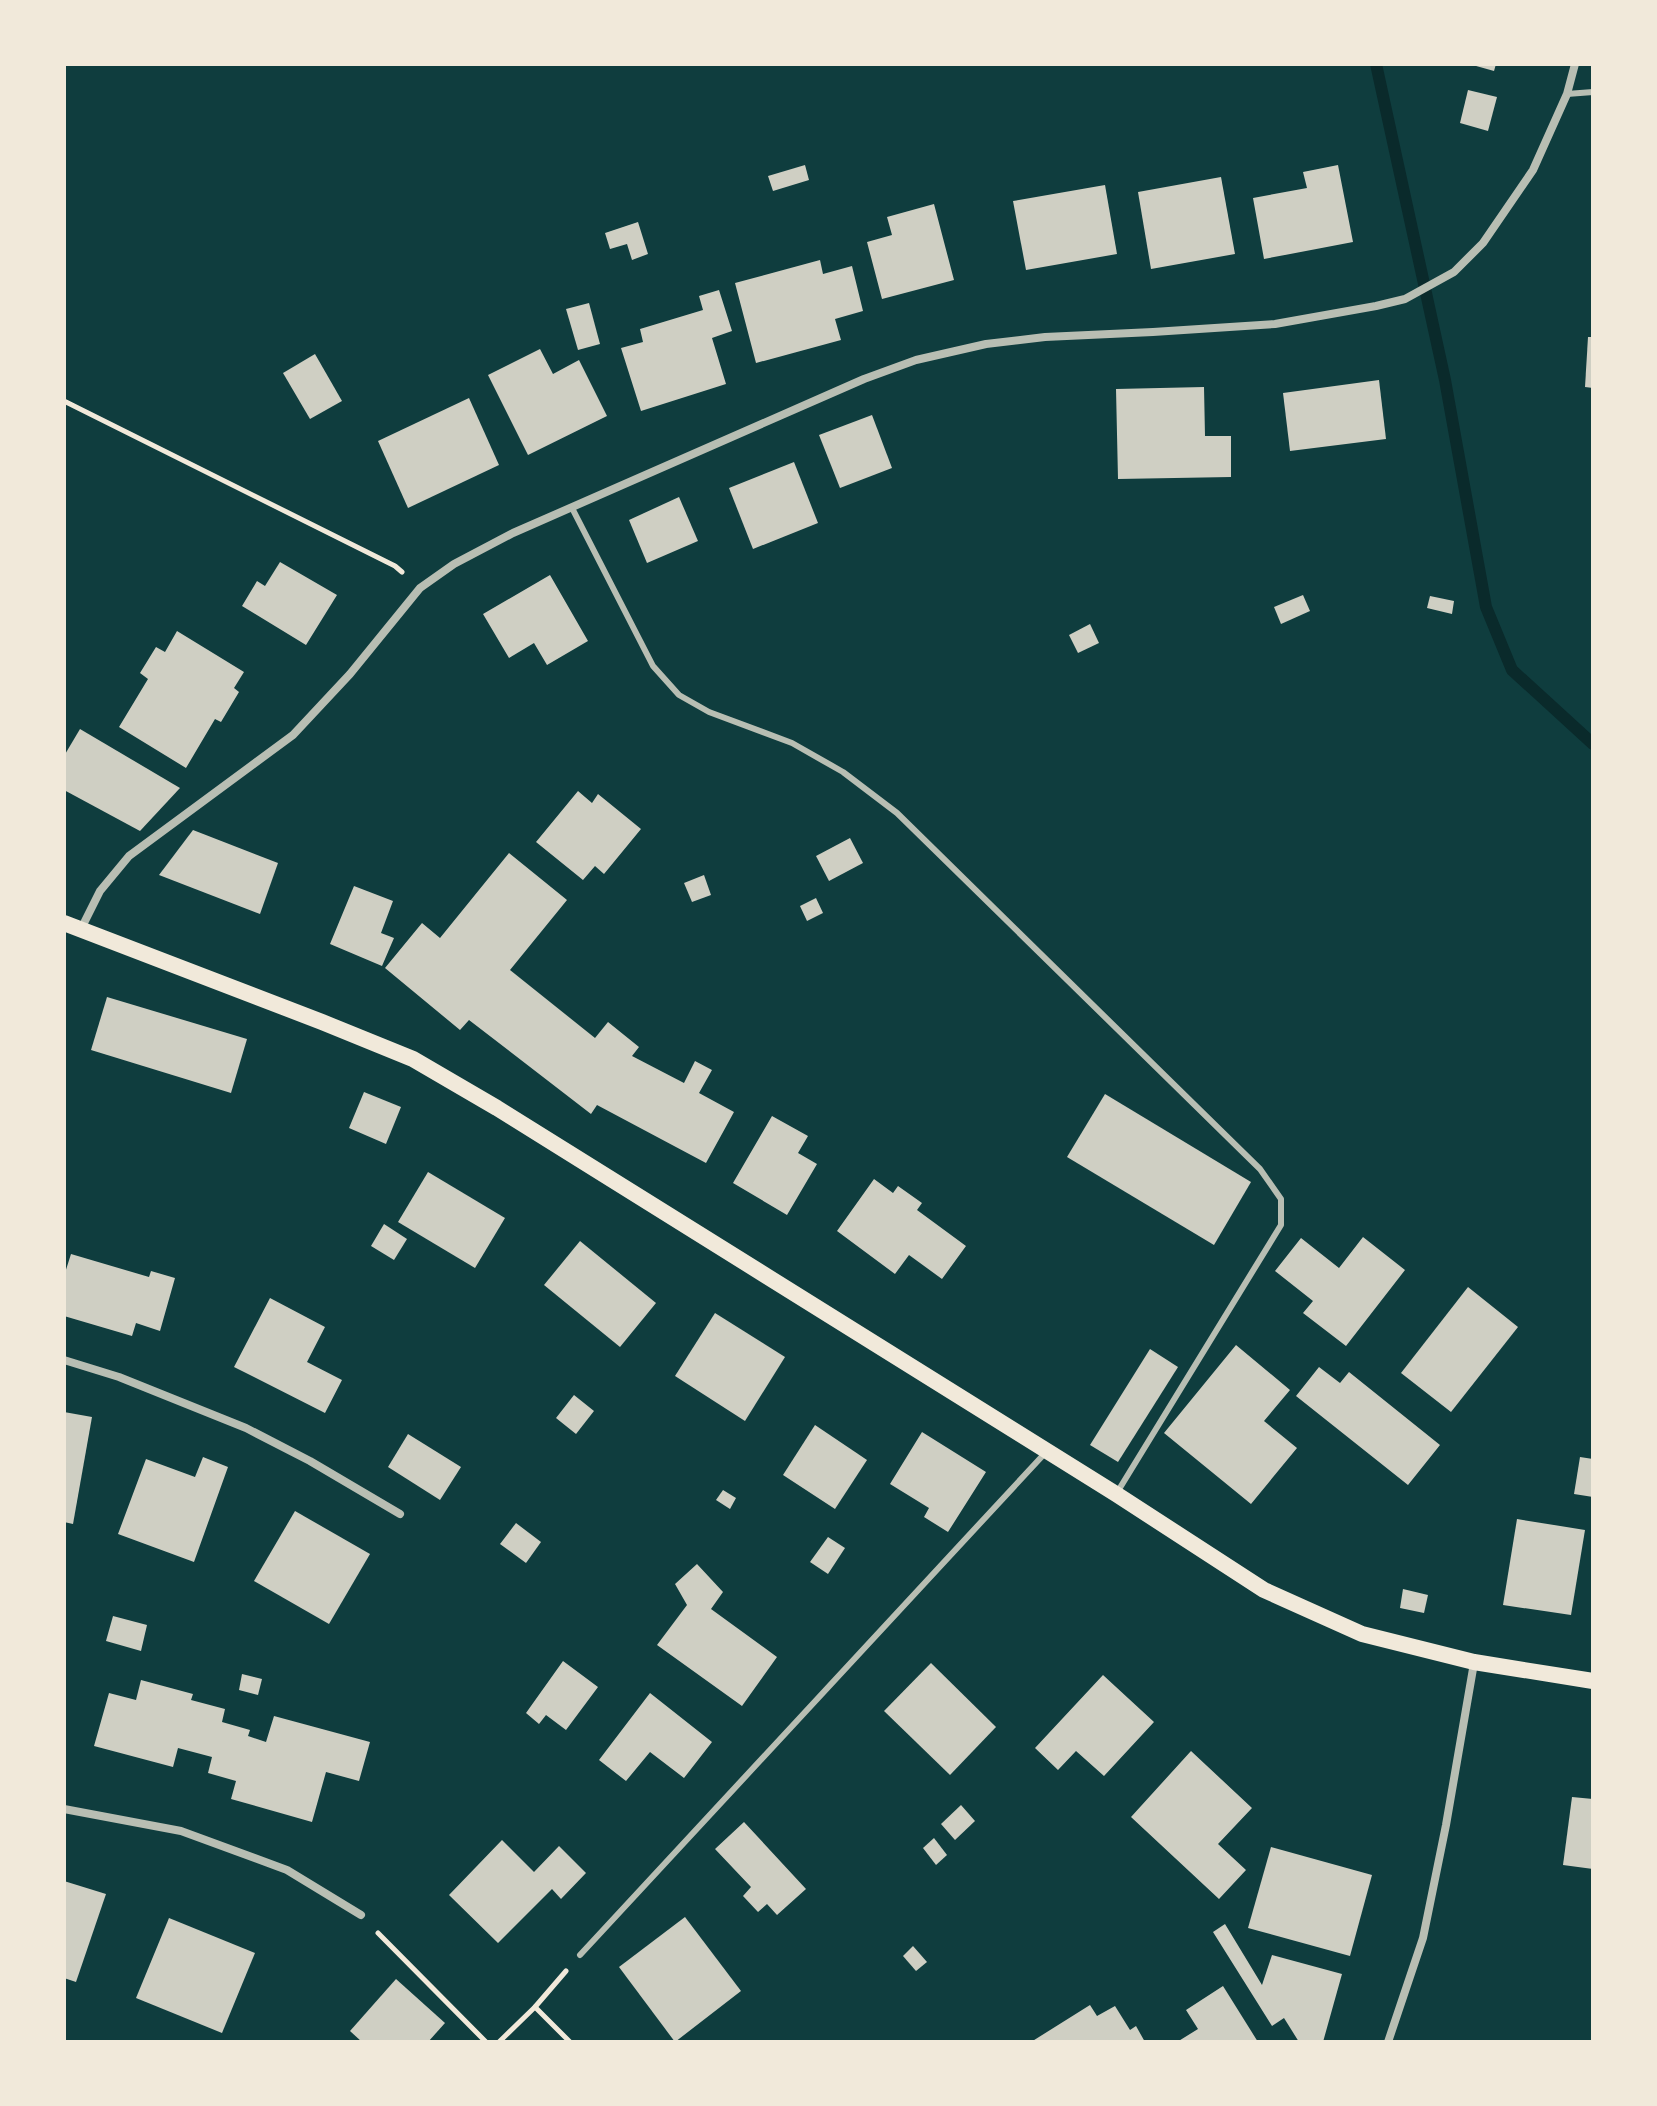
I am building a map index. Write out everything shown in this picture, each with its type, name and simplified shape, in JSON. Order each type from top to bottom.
[{"type":"main road","points":[[64,923],[413,1059],[511,1116],[1116,1494],[1264,1590],[1362,1634],[1474,1662],[1593,1681]]},
{"type":"street","points":[[81,929],[100,891],[129,856],[293,735],[350,674],[420,588],[454,564],[513,533],[864,379],[916,360],[986,344],[1045,337],[1275,324],[1405,299],[1454,272],[1483,243],[1533,170],[1567,94],[1575,64]]},
{"type":"street","points":[[64,1360],[119,1377],[246,1428],[400,1514]]},
{"type":"street","points":[[1388,2042],[1423,1938],[1474,1662]]},
{"type":"street","points":[[64,1809],[181,1831],[287,1870],[361,1915]]},
{"type":"lane","points":[[1567,94],[1593,92]]},
{"type":"lane","points":[[572,508],[653,666],[679,695],[709,712],[792,743],[843,772],[897,813],[1260,1169],[1281,1199],[1281,1225],[1116,1494]]},
{"type":"lane","points":[[580,1955],[1047,1451]]},
{"type":"path","points":[[64,401],[395,566],[420,588]]},
{"type":"path","points":[[361,1915],[486,2042]]},
{"type":"path","points":[[499,2042],[535,2007],[580,1955]]},
{"type":"path","points":[[535,2007],[570,2042]]},
{"type":"building","points":[[1469,64],[1496,64],[1494,71]]},
{"type":"building","points":[[1468,90],[1497,97],[1488,131],[1460,123]]},
{"type":"building","points":[[805,165],[809,180],[773,191],[768,176]]},
{"type":"building","points":[[1338,165],[1353,242],[1264,259],[1253,198],[1307,188],[1303,172]]},
{"type":"building","points":[[1221,177],[1235,254],[1151,269],[1138,192]]},
{"type":"building","points":[[1105,185],[1117,254],[1026,270],[1013,201]]},
{"type":"building","points":[[934,204],[954,280],[882,299],[867,242],[892,235],[887,217]]},
{"type":"building","points":[[638,222],[648,254],[632,260],[627,244],[610,249],[605,233]]},
{"type":"building","points":[[820,260],[823,274],[852,266],[863,311],[835,319],[841,340],[756,363],[735,283]]},
{"type":"building","points":[[719,290],[732,331],[712,338],[726,384],[641,411],[621,348],[643,342],[640,329],[703,310],[699,296]]},
{"type":"building","points":[[589,303],[600,344],[578,350],[566,309]]},
{"type":"building","points":[[1588,337],[1593,337],[1593,388],[1585,387]]},
{"type":"building","points":[[540,349],[553,374],[579,360],[607,416],[528,455],[488,375]]},
{"type":"building","points":[[315,354],[342,401],[310,419],[283,373]]},
{"type":"building","points":[[1379,380],[1386,439],[1290,451],[1283,393]]},
{"type":"building","points":[[1204,387],[1205,436],[1231,436],[1231,477],[1118,479],[1116,389]]},
{"type":"building","points":[[469,398],[499,465],[408,508],[378,441]]},
{"type":"building","points":[[872,415],[892,468],[840,488],[819,435]]},
{"type":"building","points":[[794,462],[818,523],[753,549],[729,488]]},
{"type":"building","points":[[679,497],[698,541],[647,563],[629,520]]},
{"type":"building","points":[[280,562],[337,595],[306,645],[242,606],[257,581],[265,586]]},
{"type":"building","points":[[550,575],[588,641],[547,665],[534,643],[509,658],[483,614]]},
{"type":"building","points":[[1303,595],[1310,611],[1281,624],[1274,607]]},
{"type":"building","points":[[1430,596],[1454,601],[1452,614],[1427,608]]},
{"type":"building","points":[[1090,624],[1099,643],[1078,653],[1069,635]]},
{"type":"building","points":[[177,631],[244,672],[234,688],[239,692],[221,722],[215,719],[186,768],[119,727],[148,679],[140,673],[156,647],[165,652]]},
{"type":"building","points":[[80,729],[180,788],[140,831],[64,790],[64,756]]},
{"type":"building","points":[[578,791],[592,803],[598,794],[641,829],[604,874],[595,866],[583,880],[536,842]]},
{"type":"building","points":[[193,830],[278,863],[260,914],[159,875]]},
{"type":"building","points":[[850,838],[863,863],[829,881],[816,856]]},
{"type":"building","points":[[509,853],[567,900],[510,970],[595,1038],[608,1022],[639,1047],[632,1056],[684,1083],[695,1061],[712,1070],[699,1093],[734,1112],[706,1163],[597,1105],[591,1114],[469,1020],[460,1030],[385,968],[422,923],[440,938]]},
{"type":"building","points":[[704,875],[711,895],[692,902],[684,883]]},
{"type":"building","points":[[354,886],[393,901],[381,933],[394,938],[382,966],[330,944]]},
{"type":"building","points":[[816,898],[823,913],[807,921],[800,906]]},
{"type":"building","points":[[107,997],[247,1039],[231,1093],[91,1050]]},
{"type":"building","points":[[364,1092],[401,1107],[386,1144],[349,1128]]},
{"type":"building","points":[[1105,1094],[1251,1182],[1214,1245],[1067,1157]]},
{"type":"building","points":[[772,1116],[808,1136],[798,1153],[817,1164],[787,1215],[733,1183]]},
{"type":"building","points":[[428,1172],[505,1218],[475,1268],[398,1222]]},
{"type":"building","points":[[874,1179],[893,1193],[898,1186],[922,1203],[917,1210],[966,1246],[942,1279],[909,1255],[895,1274],[837,1231]]},
{"type":"building","points":[[384,1224],[407,1239],[394,1260],[371,1246]]},
{"type":"building","points":[[1363,1237],[1405,1270],[1346,1346],[1303,1313],[1313,1301],[1275,1271],[1301,1238],[1339,1268]]},
{"type":"building","points":[[580,1241],[656,1303],[620,1347],[544,1285]]},
{"type":"building","points":[[71,1254],[149,1277],[151,1271],[175,1278],[160,1331],[136,1323],[132,1336],[64,1316],[64,1276]]},
{"type":"building","points":[[1468,1287],[1518,1327],[1451,1412],[1401,1373]]},
{"type":"building","points":[[270,1298],[325,1327],[307,1362],[342,1380],[325,1413],[234,1367]]},
{"type":"building","points":[[715,1313],[785,1357],[745,1421],[675,1376]]},
{"type":"building","points":[[1236,1345],[1290,1390],[1264,1421],[1297,1448],[1251,1504],[1164,1433]]},
{"type":"building","points":[[1150,1349],[1178,1367],[1118,1462],[1090,1445]]},
{"type":"building","points":[[1319,1367],[1340,1383],[1349,1372],[1440,1445],[1408,1485],[1296,1396]]},
{"type":"building","points":[[574,1395],[594,1411],[576,1434],[556,1418]]},
{"type":"building","points":[[64,1412],[92,1417],[73,1524],[64,1522]]},
{"type":"building","points":[[815,1425],[867,1460],[835,1509],[783,1475]]},
{"type":"building","points":[[922,1432],[986,1472],[948,1532],[924,1517],[929,1508],[890,1484]]},
{"type":"building","points":[[408,1434],[461,1467],[440,1500],[388,1467]]},
{"type":"building","points":[[203,1457],[228,1467],[194,1562],[118,1534],[146,1459],[195,1477]]},
{"type":"building","points":[[1580,1457],[1593,1459],[1593,1497],[1574,1494]]},
{"type":"building","points":[[723,1490],[736,1498],[730,1509],[716,1500]]},
{"type":"building","points":[[295,1511],[370,1554],[329,1624],[254,1581]]},
{"type":"building","points":[[1517,1519],[1585,1530],[1571,1615],[1503,1605]]},
{"type":"building","points":[[516,1523],[541,1542],[526,1563],[500,1544]]},
{"type":"building","points":[[828,1537],[845,1548],[828,1574],[810,1562]]},
{"type":"building","points":[[697,1564],[723,1592],[711,1609],[777,1657],[742,1706],[657,1645],[687,1605],[675,1584]]},
{"type":"building","points":[[1403,1589],[1428,1595],[1424,1613],[1400,1608]]},
{"type":"building","points":[[113,1616],[147,1625],[141,1651],[106,1641]]},
{"type":"building","points":[[563,1661],[598,1687],[566,1730],[546,1715],[539,1724],[526,1713]]},
{"type":"building","points":[[931,1663],[996,1727],[950,1775],[884,1711]]},
{"type":"building","points":[[242,1674],[262,1679],[258,1695],[239,1690]]},
{"type":"building","points":[[1103,1675],[1154,1722],[1104,1776],[1076,1751],[1058,1770],[1035,1748]]},
{"type":"building","points":[[141,1680],[193,1694],[191,1700],[225,1709],[222,1722],[250,1730],[248,1736],[266,1742],[274,1716],[370,1742],[359,1781],[326,1772],[312,1822],[231,1799],[236,1781],[208,1773],[212,1757],[178,1748],[173,1767],[94,1746],[109,1693],[136,1700]]},
{"type":"building","points":[[650,1693],[712,1742],[684,1778],[650,1752],[626,1781],[599,1760]]},
{"type":"building","points":[[1191,1751],[1252,1808],[1218,1844],[1246,1870],[1219,1899],[1131,1817]]},
{"type":"building","points":[[1572,1797],[1593,1799],[1593,1869],[1563,1865]]},
{"type":"building","points":[[961,1805],[975,1821],[955,1840],[941,1824]]},
{"type":"building","points":[[744,1822],[806,1889],[777,1915],[767,1904],[758,1912],[743,1896],[751,1887],[715,1849]]},
{"type":"building","points":[[934,1838],[947,1855],[936,1865],[923,1848]]},
{"type":"building","points":[[502,1840],[534,1872],[559,1846],[586,1873],[561,1899],[552,1889],[498,1943],[449,1895]]},
{"type":"building","points":[[1271,1847],[1372,1875],[1350,1956],[1248,1928]]},
{"type":"building","points":[[64,1881],[106,1894],[76,1982],[64,1978]]},
{"type":"building","points":[[685,1917],[741,1991],[675,2042],[619,1967]]},
{"type":"building","points":[[169,1918],[255,1953],[222,2033],[136,1998]]},
{"type":"building","points":[[1225,1924],[1262,1985],[1272,1955],[1342,1974],[1323,2042],[1299,2042],[1284,2018],[1272,2026],[1213,1932]]},
{"type":"building","points":[[913,1946],[927,1962],[916,1971],[903,1956]]},
{"type":"building","points":[[396,1979],[445,2023],[428,2042],[362,2042],[350,2031]]},
{"type":"building","points":[[1223,1986],[1258,2042],[1177,2042],[1198,2029],[1186,2010]]},
{"type":"building","points":[[1090,2005],[1097,2016],[1115,2006],[1130,2030],[1136,2026],[1145,2042],[1031,2042]]},
{"type":"waterway","points":[[1376,64],[1445,380],[1486,607],[1512,670],[1593,744]]}]
